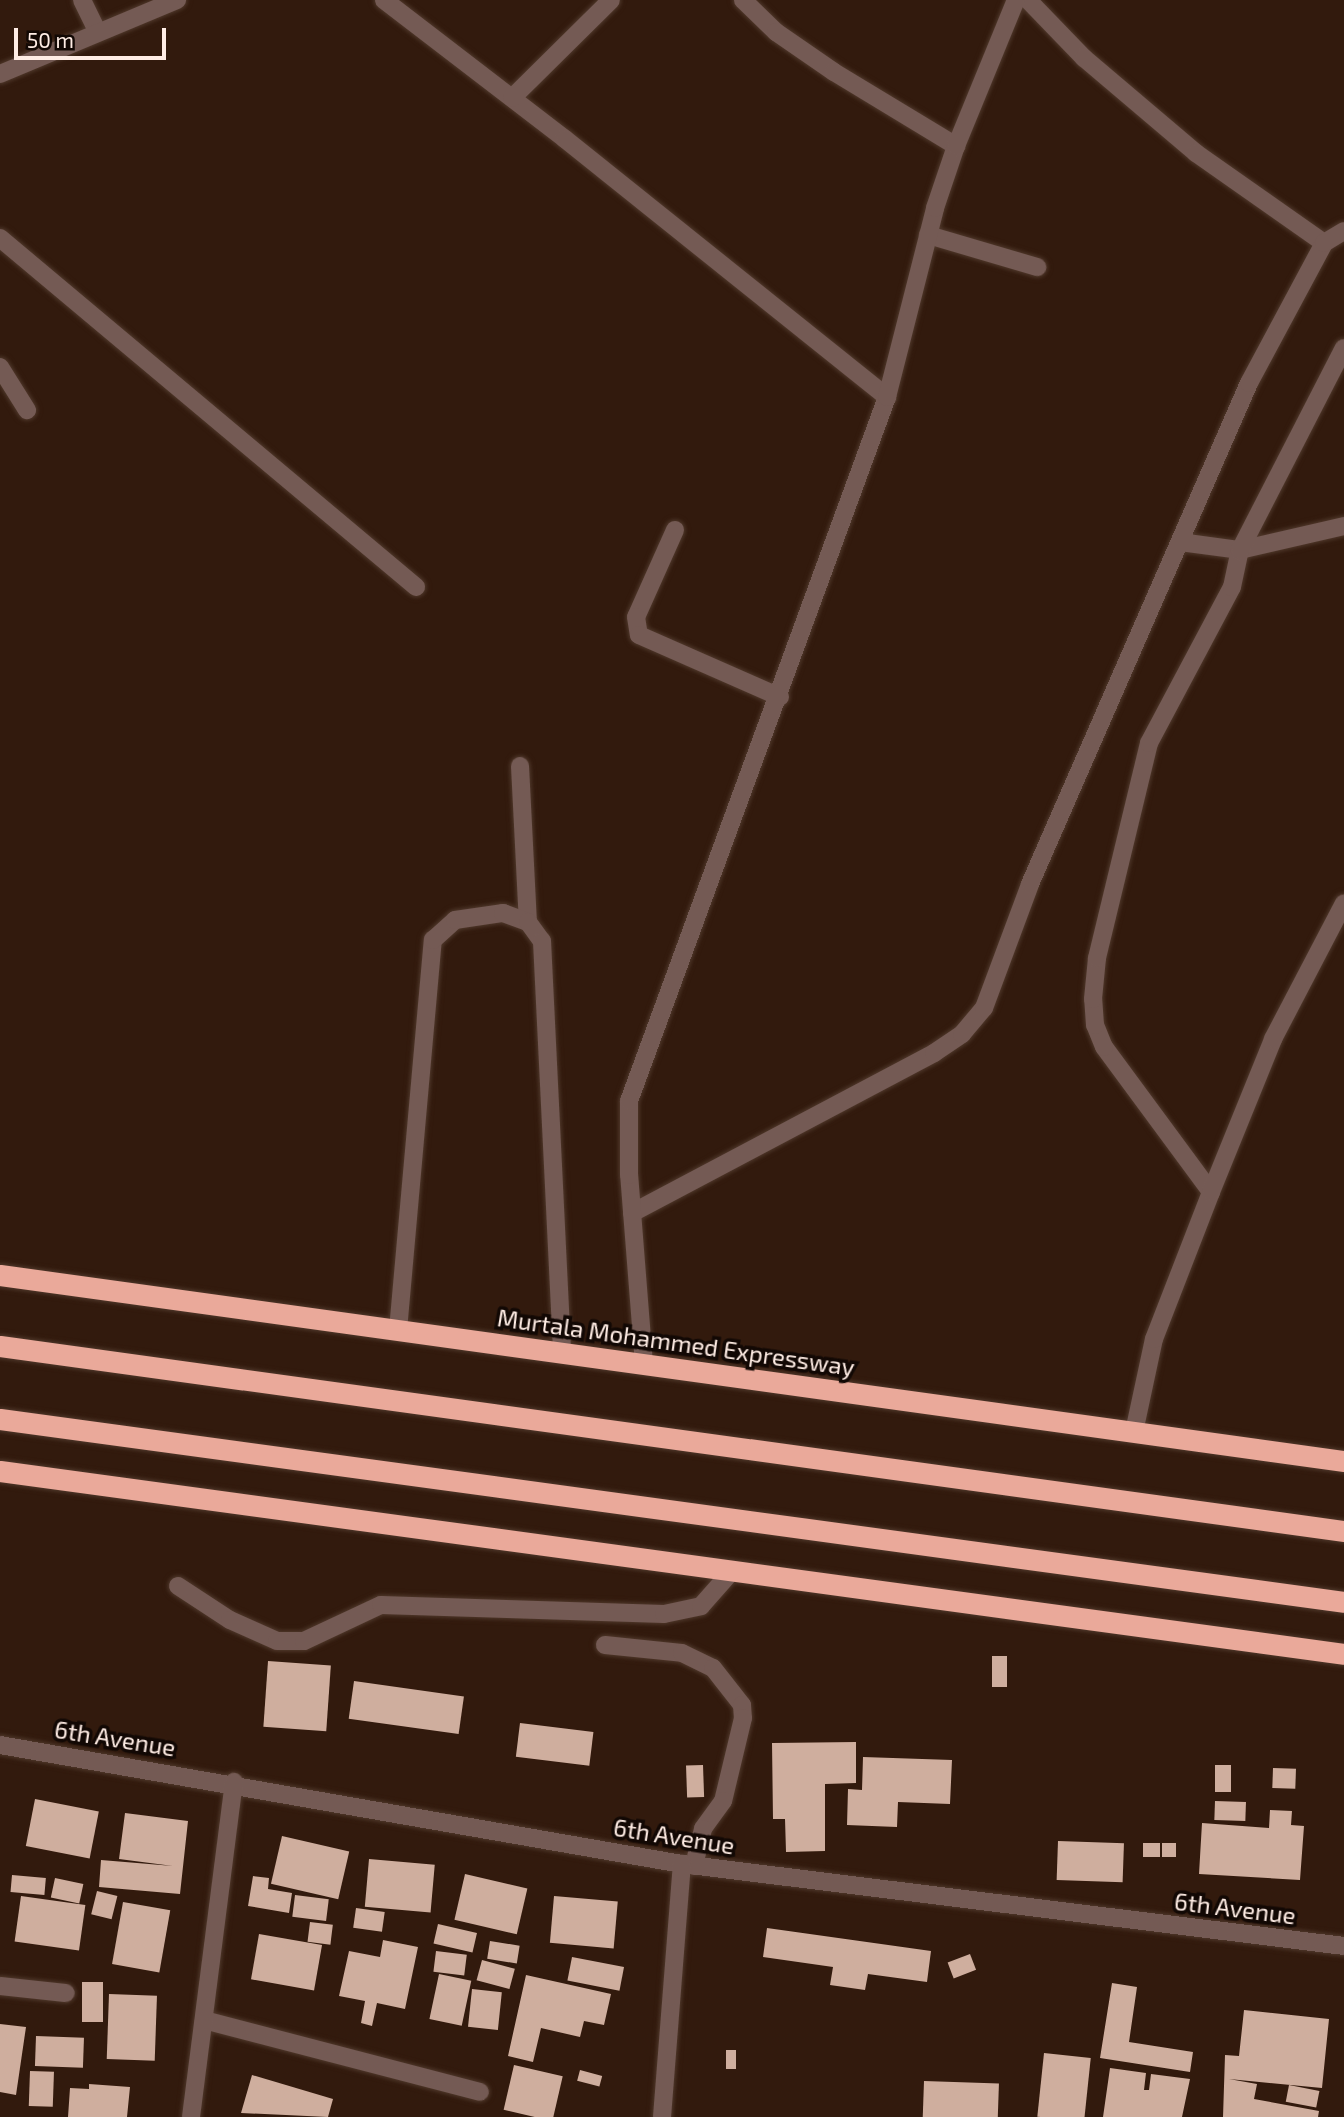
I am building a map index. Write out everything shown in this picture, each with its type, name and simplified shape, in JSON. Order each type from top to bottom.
[{"type":"highway","name":"Murtala Mohammed Expressway","points":[[0,1275],[1344,1461]]},
{"type":"highway","points":[[0,1346],[1344,1531]]},
{"type":"highway","points":[[0,1419],[1344,1602]]},
{"type":"highway","points":[[0,1471],[1344,1654]]},
{"type":"street","points":[[82,0],[97,31]]},
{"type":"street","points":[[1,72],[177,0]]},
{"type":"street","points":[[384,0],[512,98],[887,397]]},
{"type":"street","points":[[512,98],[611,0]]},
{"type":"street","points":[[743,0],[776,32],[834,72],[956,146]]},
{"type":"street","points":[[644,1364],[632,1213],[629,1101],[780,697],[887,397],[928,235],[956,146],[1016,0]]},
{"type":"street","points":[[1028,0],[1084,58],[1195,153],[1324,243]]},
{"type":"street","points":[[632,1213],[934,1053],[962,1034],[984,1009],[1030,884],[1249,383],[1324,243],[1344,231]]},
{"type":"street","points":[[928,235],[1037,267]]},
{"type":"street","points":[[0,238],[416,587]]},
{"type":"street","points":[[1211,1192],[1104,1047],[1095,1025],[1093,999],[1097,958],[1149,743],[1232,587],[1240,550],[1344,348]]},
{"type":"street","points":[[0,368],[27,410]]},
{"type":"street","points":[[1180,542],[1240,550],[1344,526]]},
{"type":"street","points":[[675,530],[636,617],[639,635],[780,697]]},
{"type":"street","points":[[520,766],[528,922]]},
{"type":"street","points":[[1134,1432],[1154,1339],[1211,1192],[1273,1039],[1344,903]]},
{"type":"street","points":[[398,1329],[433,940],[455,920],[503,912],[528,922],[542,941],[562,1353]]},
{"type":"street","points":[[177,1586],[230,1620],[277,1642],[304,1642],[381,1605],[664,1614],[701,1606],[732,1571]]},
{"type":"street","points":[[605,1645],[682,1653],[713,1668],[742,1705],[743,1717],[723,1801],[703,1829],[688,1865],[662,2117]]},
{"type":"street","name":"6th Avenue","points":[[0,1745],[234,1782],[688,1865],[1344,1946]]},
{"type":"street","points":[[191,2117],[234,1782]]},
{"type":"street","points":[[0,1986],[66,1993]]},
{"type":"street","points":[[204,2020],[480,2092]]},
{"type":"building","points":[[992,1656],[1007,1656],[1007,1687],[992,1687]]},
{"type":"building","points":[[268,1661],[331,1665],[326,1731],[263,1727]]},
{"type":"building","points":[[354,1681],[464,1696],[459,1734],[349,1719]]},
{"type":"building","points":[[520,1723],[593,1732],[589,1766],[516,1757]]},
{"type":"building","points":[[856,1742],[856,1783],[825,1784],[825,1851],[786,1852],[785,1819],[773,1819],[772,1743]]},
{"type":"building","points":[[863,1757],[952,1760],[950,1804],[898,1802],[897,1827],[847,1825],[848,1789],[862,1790]]},
{"type":"building","points":[[703,1765],[704,1797],[687,1798],[686,1766]]},
{"type":"building","points":[[1215,1765],[1231,1765],[1231,1792],[1215,1792]]},
{"type":"building","points":[[1273,1768],[1296,1769],[1295,1789],[1272,1788]]},
{"type":"building","points":[[35,1799],[99,1811],[90,1859],[26,1846]]},
{"type":"building","points":[[1215,1801],[1246,1802],[1245,1821],[1214,1820]]},
{"type":"building","points":[[1270,1810],[1292,1811],[1291,1825],[1304,1826],[1300,1880],[1199,1874],[1202,1823],[1269,1828]]},
{"type":"building","points":[[125,1813],[188,1821],[180,1894],[99,1887],[101,1860],[173,1866],[119,1859]]},
{"type":"building","points":[[282,1836],[349,1852],[338,1899],[271,1884]]},
{"type":"building","points":[[1058,1841],[1124,1843],[1123,1882],[1057,1880]]},
{"type":"building","points":[[1143,1843],[1160,1843],[1160,1857],[1143,1857]]},
{"type":"building","points":[[1162,1843],[1176,1843],[1176,1857],[1162,1857]]},
{"type":"building","points":[[369,1859],[435,1865],[431,1913],[365,1907]]},
{"type":"building","points":[[465,1874],[527,1888],[517,1934],[454,1920]]},
{"type":"building","points":[[12,1875],[46,1878],[44,1895],[11,1892]]},
{"type":"building","points":[[253,1876],[269,1878],[268,1889],[292,1893],[289,1913],[248,1906]]},
{"type":"building","points":[[55,1878],[83,1884],[79,1904],[51,1898]]},
{"type":"building","points":[[97,1891],[117,1896],[112,1919],[91,1914]]},
{"type":"building","points":[[295,1895],[329,1899],[326,1921],[292,1917]]},
{"type":"building","points":[[21,1896],[85,1905],[79,1951],[15,1942]]},
{"type":"building","points":[[554,1896],[618,1902],[614,1948],[550,1943]]},
{"type":"building","points":[[123,1902],[170,1910],[159,1972],[112,1964]]},
{"type":"building","points":[[356,1908],[385,1912],[382,1932],[353,1928]]},
{"type":"building","points":[[310,1922],[333,1925],[330,1945],[308,1942]]},
{"type":"building","points":[[438,1924],[477,1933],[472,1952],[434,1943]]},
{"type":"building","points":[[767,1928],[931,1951],[927,1982],[868,1974],[865,1990],[830,1985],[833,1967],[763,1957]]},
{"type":"building","points":[[259,1934],[322,1945],[314,1990],[251,1979]]},
{"type":"building","points":[[383,1940],[418,1947],[405,2009],[377,2003],[372,2026],[361,2023],[365,2001],[339,1996],[349,1951],[380,1957]]},
{"type":"building","points":[[490,1941],[520,1946],[517,1963],[487,1959]]},
{"type":"building","points":[[436,1951],[467,1955],[464,1976],[433,1972]]},
{"type":"building","points":[[970,1954],[976,1970],[954,1978],[948,1963]]},
{"type":"building","points":[[572,1957],[624,1967],[619,1991],[567,1981]]},
{"type":"building","points":[[482,1960],[515,1969],[509,1989],[477,1980]]},
{"type":"building","points":[[439,1974],[471,1981],[462,2026],[429,2019]]},
{"type":"building","points":[[526,1975],[611,1994],[604,2025],[584,2021],[580,2037],[541,2028],[533,2062],[508,2056]]},
{"type":"building","points":[[82,1982],[103,1982],[103,2022],[82,2022]]},
{"type":"building","points":[[1112,1983],[1137,1987],[1129,2042],[1193,2052],[1190,2072],[1100,2058]]},
{"type":"building","points":[[472,1989],[502,1992],[498,2030],[468,2027]]},
{"type":"building","points":[[109,1994],[157,1996],[155,2061],[107,2059]]},
{"type":"building","points":[[1244,2010],[1329,2019],[1322,2088],[1229,2079],[1257,2084],[1254,2099],[1319,2111],[1318,2117],[1223,2117],[1225,2055],[1239,2056]]},
{"type":"building","points":[[0,2024],[26,2027],[16,2095],[0,2092]]},
{"type":"building","points":[[36,2036],[84,2038],[83,2068],[35,2066]]},
{"type":"building","points":[[726,2050],[736,2050],[736,2069],[726,2069]]},
{"type":"building","points":[[1044,2053],[1091,2058],[1085,2117],[1037,2117]]},
{"type":"building","points":[[514,2065],[563,2076],[553,2117],[535,2117],[504,2110]]},
{"type":"building","points":[[1110,2068],[1146,2073],[1144,2090],[1149,2090],[1151,2074],[1190,2079],[1182,2117],[1103,2117]]},
{"type":"building","points":[[580,2070],[602,2076],[599,2087],[577,2081]]},
{"type":"building","points":[[30,2071],[54,2072],[53,2107],[29,2106]]},
{"type":"building","points":[[252,2075],[333,2099],[328,2117],[241,2113]]},
{"type":"building","points":[[924,2081],[999,2084],[998,2117],[923,2117]]},
{"type":"building","points":[[89,2084],[130,2087],[127,2117],[68,2117],[70,2088],[89,2089]]},
{"type":"building","points":[[1289,2085],[1319,2091],[1316,2108],[1286,2102]]}]
